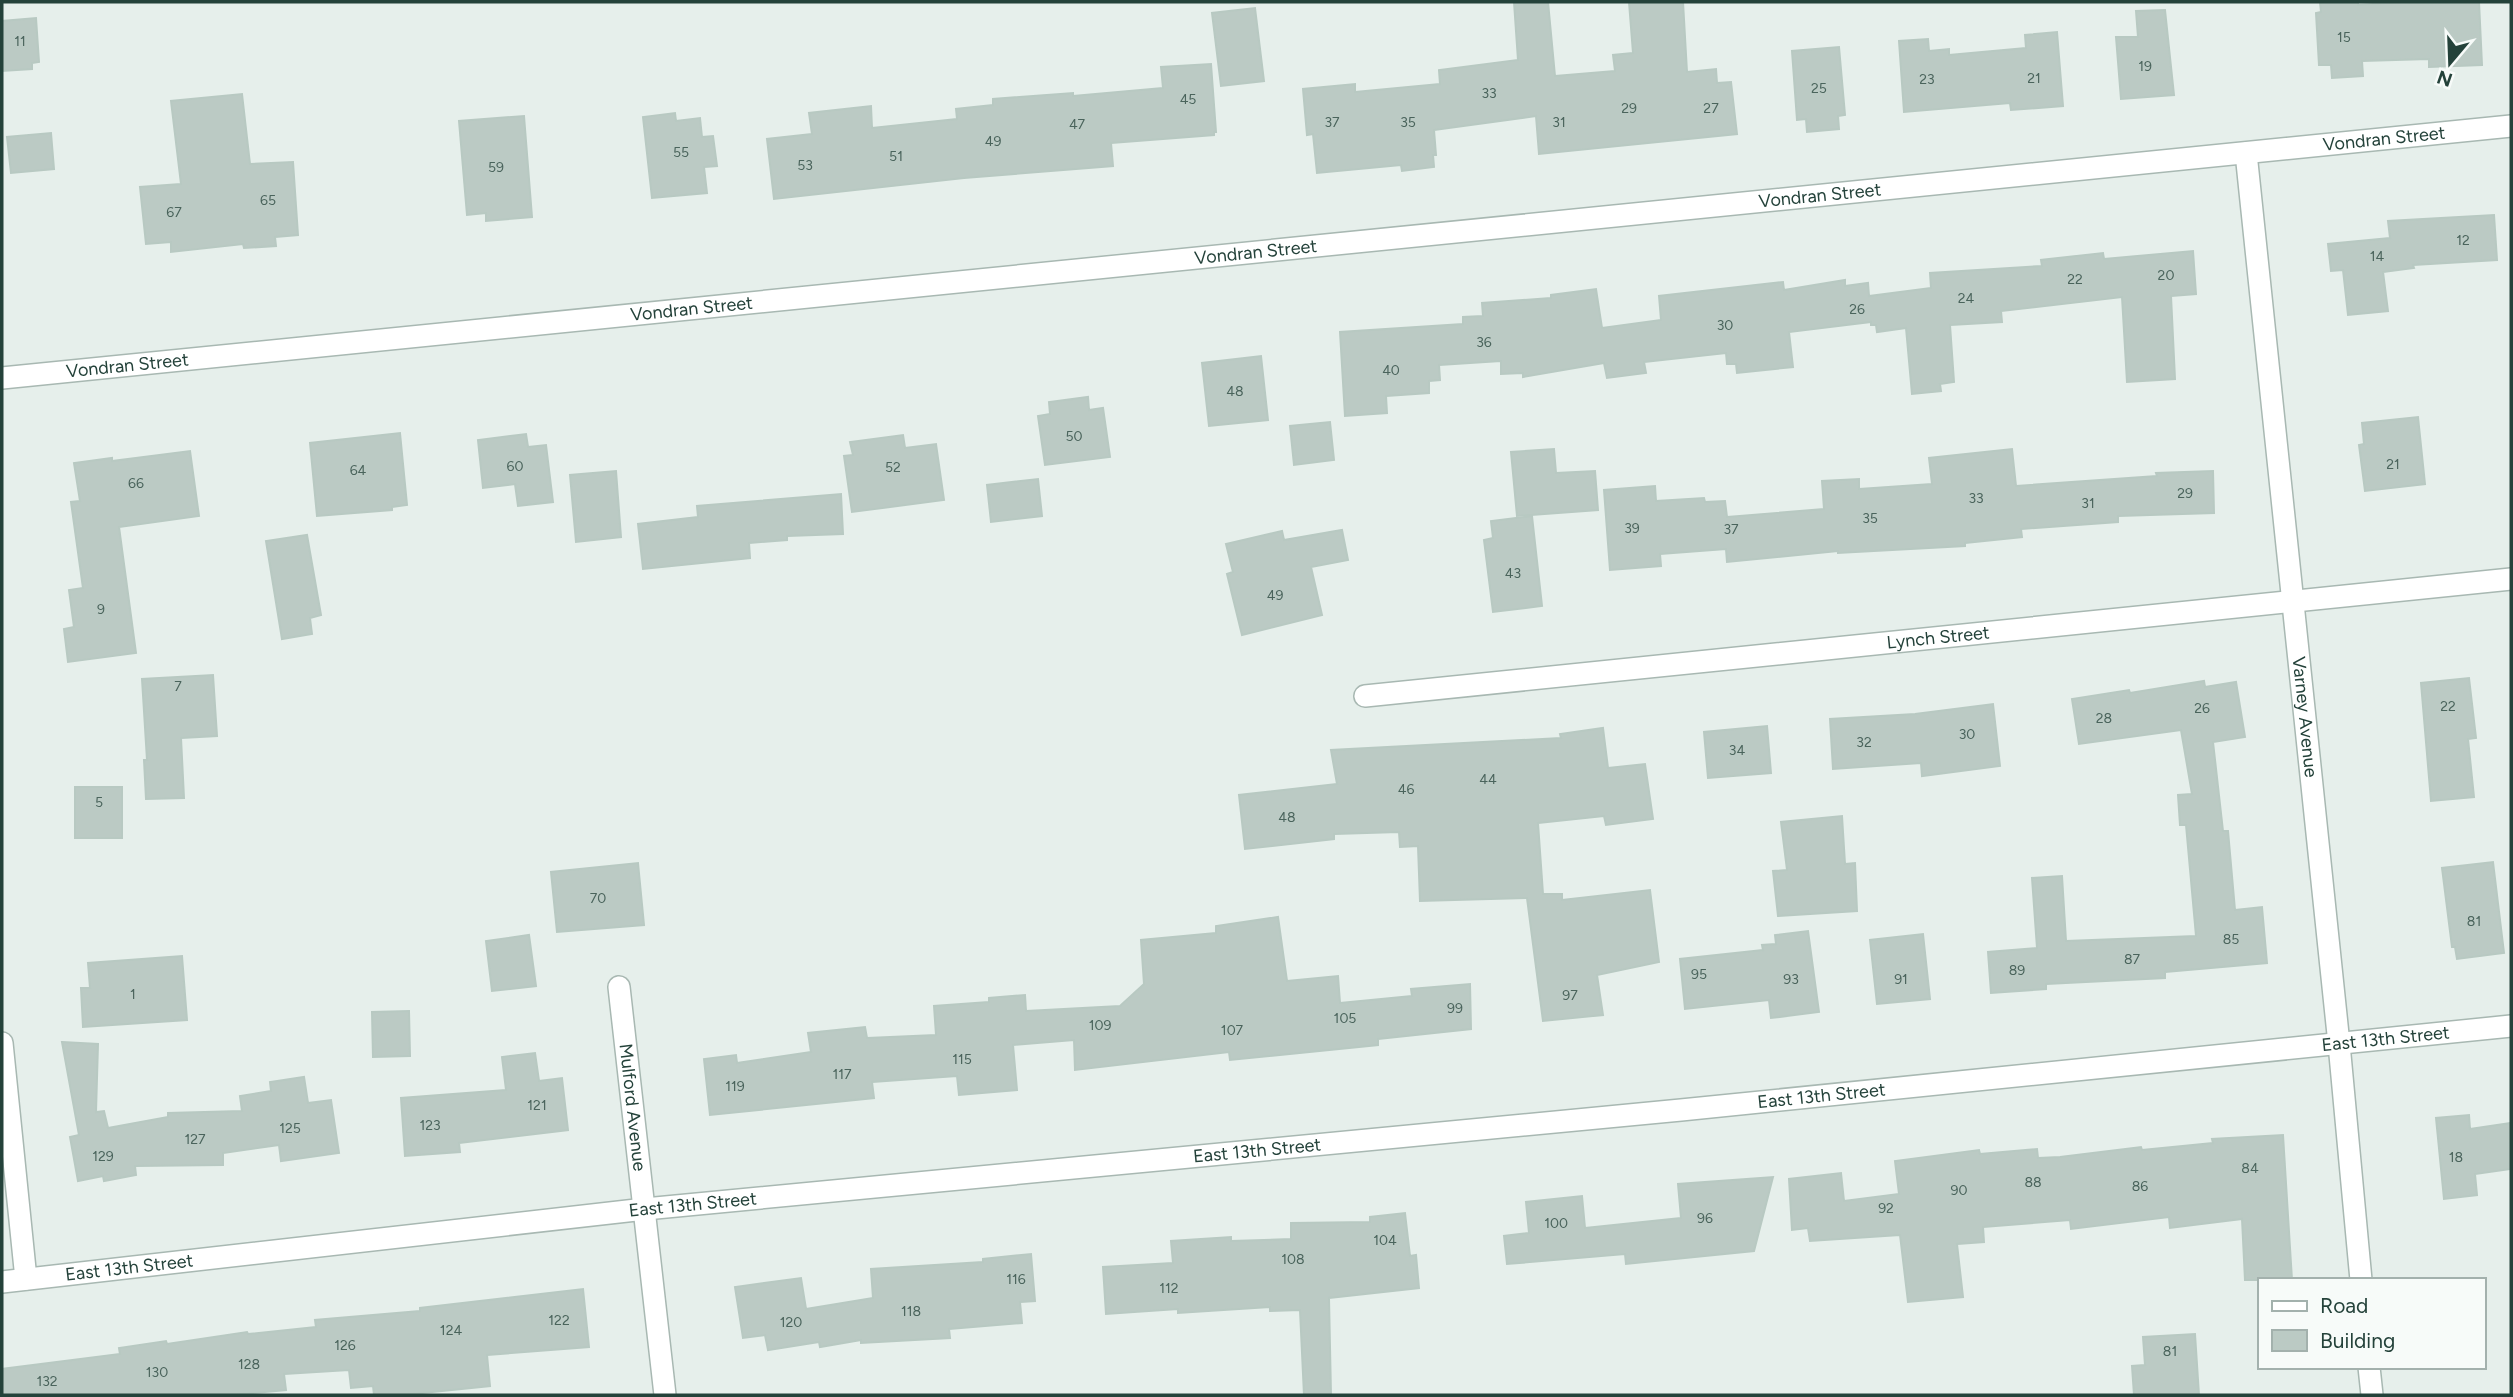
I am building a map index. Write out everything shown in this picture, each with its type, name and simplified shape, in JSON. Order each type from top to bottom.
[{"type":"street","name":"Vondran Street","points":[[2,378],[2511,125]]},
{"type":"street","name":"Varney Avenue","points":[[2246,153],[2361,1278]]},
{"type":"street","name":"Lynch Street","points":[[1365,696],[2511,579]]},
{"type":"street","name":"Mulford Avenue","points":[[619,987],[665,1395]]},
{"type":"street","name":"East 13th Street","points":[[2,1282],[645,1209],[2511,1026]]},
{"type":"street","points":[[2,1043],[26,1279]]},
{"type":"street","points":[[2369,1369],[2372,1395]]},
{"type":"building","points":[[1514,2],[1548,2],[1555,76],[1615,71],[1613,55],[1633,53],[1629,2],[1683,2],[1687,72],[1716,69],[1717,83],[1731,82],[1737,134],[1539,154],[1536,116],[1434,130],[1434,167],[1402,171],[1401,165],[1317,173],[1313,134],[1307,135],[1303,89],[1355,84],[1355,92],[1440,84],[1439,70],[1518,60]]},
{"type":"building","points":[[2320,2],[2358,2],[2358,5],[2479,2],[2482,65],[2429,67],[2429,59],[2362,61],[2363,76],[2332,78],[2331,65],[2319,65],[2316,13],[2321,12]]},
{"type":"building","points":[[1255,8],[1264,81],[1221,86],[1212,13]]},
{"type":"building","points":[[2165,10],[2174,95],[2121,99],[2116,37],[2138,37],[2136,11]]},
{"type":"building","points":[[36,18],[39,62],[32,63],[32,69],[2,71],[2,21]]},
{"type":"building","points":[[2057,32],[2063,106],[2011,110],[2010,103],[1904,112],[1899,41],[1928,39],[1929,51],[1949,49],[1949,55],[2026,48],[2025,35]]},
{"type":"building","points":[[1839,47],[1845,115],[1838,116],[1839,129],[1807,132],[1806,119],[1797,120],[1792,51]]},
{"type":"building","points":[[1211,64],[1216,132],[1214,135],[1111,143],[1113,166],[964,178],[774,199],[767,139],[812,134],[809,113],[871,106],[872,128],[957,119],[956,109],[993,105],[993,99],[1073,93],[1073,96],[1163,88],[1161,67]]},
{"type":"building","points":[[242,94],[250,164],[293,162],[298,235],[275,237],[276,246],[244,248],[243,244],[171,252],[171,242],[146,244],[140,187],[181,184],[171,101]]},
{"type":"building","points":[[675,113],[676,121],[700,118],[702,137],[713,136],[717,166],[704,167],[707,193],[652,198],[643,117]]},
{"type":"building","points":[[524,116],[532,217],[486,221],[486,213],[467,215],[459,121]]},
{"type":"building","points":[[51,133],[54,169],[11,173],[7,137]]},
{"type":"building","points":[[2494,215],[2497,260],[2413,265],[2414,268],[2383,272],[2388,311],[2348,315],[2343,270],[2331,271],[2328,244],[2390,238],[2388,221]]},
{"type":"building","points":[[2193,251],[2196,294],[2171,296],[2175,379],[2127,382],[2122,297],[2001,311],[2002,322],[1950,325],[1954,382],[1940,384],[1941,391],[1912,394],[1906,328],[1877,332],[1876,325],[1871,325],[1871,322],[1789,332],[1793,367],[1737,373],[1736,364],[1727,364],[1726,353],[1644,362],[1646,373],[1607,378],[1604,363],[1523,377],[1523,373],[1501,374],[1501,361],[1439,365],[1440,380],[1429,381],[1429,393],[1386,396],[1387,413],[1345,416],[1340,332],[1463,324],[1463,317],[1483,316],[1482,303],[1551,298],[1551,295],[1596,289],[1602,328],[1661,320],[1659,296],[1783,282],[1784,290],[1845,280],[1845,286],[1868,283],[1869,296],[1931,288],[1930,273],[2042,266],[2041,260],[2103,253],[2104,259]]},
{"type":"building","points":[[1261,356],[1268,420],[1209,426],[1202,363]]},
{"type":"building","points":[[1088,397],[1089,410],[1103,408],[1110,457],[1045,465],[1038,416],[1050,414],[1049,402]]},
{"type":"building","points":[[2418,417],[2425,484],[2365,491],[2359,445],[2364,444],[2362,423]]},
{"type":"building","points":[[1330,422],[1334,460],[1294,465],[1290,426]]},
{"type":"building","points":[[400,433],[407,505],[392,507],[392,510],[317,516],[310,443]]},
{"type":"building","points":[[526,434],[528,447],[546,445],[553,502],[518,506],[515,484],[483,488],[478,440]]},
{"type":"building","points":[[903,435],[905,448],[936,444],[944,500],[852,512],[844,456],[853,455],[850,442]]},
{"type":"building","points":[[1554,449],[1556,473],[1595,471],[1598,510],[1517,516],[1511,452]]},
{"type":"building","points":[[2012,449],[2016,486],[2157,476],[2156,473],[2213,471],[2214,513],[2118,516],[2118,522],[2021,529],[2022,537],[1965,543],[1965,546],[1838,551],[1727,562],[1726,549],[1660,554],[1661,566],[1610,570],[1604,490],[1655,486],[1656,501],[1704,498],[1705,502],[1725,501],[1727,517],[1824,509],[1822,481],[1859,479],[1859,489],[1932,484],[1929,458]]},
{"type":"building","points":[[190,451],[199,516],[119,527],[136,653],[68,662],[64,629],[74,627],[69,590],[83,588],[71,502],[80,501],[74,463]]},
{"type":"building","points":[[616,471],[621,537],[576,542],[570,475]]},
{"type":"building","points":[[1038,479],[1042,516],[991,522],[987,485]]},
{"type":"building","points":[[841,494],[843,534],[787,536],[787,540],[749,543],[750,558],[643,569],[638,524],[698,517],[697,506]]},
{"type":"building","points":[[1532,516],[1542,606],[1493,612],[1484,540],[1493,538],[1491,521]]},
{"type":"building","points":[[1342,530],[1348,560],[1311,567],[1322,615],[1242,635],[1227,574],[1233,572],[1226,544],[1282,531],[1284,540]]},
{"type":"building","points":[[307,535],[321,615],[310,618],[312,634],[282,639],[266,541]]},
{"type":"building","points":[[213,675],[217,736],[181,738],[184,798],[146,799],[144,760],[147,760],[142,679]]},
{"type":"building","points":[[2469,678],[2476,738],[2468,739],[2474,797],[2431,801],[2421,683]]},
{"type":"building","points":[[2204,681],[2205,687],[2236,682],[2245,737],[2213,742],[2223,831],[2228,831],[2235,910],[2262,907],[2267,963],[2165,972],[2165,978],[2046,984],[2046,989],[1991,993],[1988,952],[2037,948],[2032,878],[2062,876],[2066,941],[2196,936],[2186,825],[2180,825],[2178,795],[2192,794],[2181,730],[2079,744],[2072,699]]},
{"type":"building","points":[[1993,704],[2000,766],[1922,776],[1921,763],[1833,769],[1830,719],[1915,714]]},
{"type":"building","points":[[1767,726],[1771,773],[1708,778],[1704,732]]},
{"type":"building","points":[[1603,728],[1608,768],[1645,764],[1653,819],[1606,825],[1604,816],[1538,823],[1543,894],[1562,894],[1562,900],[1650,890],[1659,962],[1597,975],[1603,1015],[1543,1021],[1527,898],[1420,901],[1418,846],[1400,847],[1399,832],[1334,834],[1334,839],[1245,849],[1239,795],[1337,784],[1331,750],[1561,738],[1560,734]]},
{"type":"building","points":[[75,787],[122,787],[122,838],[75,838]]},
{"type":"building","points":[[1842,816],[1845,864],[1855,863],[1857,911],[1778,916],[1773,871],[1787,870],[1781,822]]},
{"type":"building","points":[[2493,862],[2504,953],[2457,959],[2455,947],[2452,947],[2442,868]]},
{"type":"building","points":[[638,863],[644,925],[557,932],[551,872]]},
{"type":"building","points":[[1278,917],[1287,981],[1338,976],[1340,1003],[1412,996],[1411,989],[1470,984],[1471,1029],[1378,1039],[1378,1045],[1230,1060],[1229,1052],[1075,1070],[1074,1040],[1013,1045],[1017,1090],[959,1095],[957,1076],[872,1082],[874,1098],[710,1115],[704,1059],[736,1055],[737,1063],[811,1052],[808,1033],[865,1027],[867,1038],[936,1035],[934,1006],[989,1002],[989,998],[1025,995],[1026,1011],[1120,1006],[1144,984],[1141,940],[1216,933],[1216,926]]},
{"type":"building","points":[[1808,931],[1819,1012],[1771,1018],[1769,1000],[1685,1009],[1680,959],[1763,950],[1762,945],[1776,944],[1775,935]]},
{"type":"building","points":[[1923,934],[1930,999],[1877,1004],[1870,940]]},
{"type":"building","points":[[529,935],[536,986],[492,991],[486,941]]},
{"type":"building","points":[[182,956],[187,1020],[83,1027],[81,988],[90,988],[88,963]]},
{"type":"building","points":[[409,1011],[410,1056],[373,1057],[372,1012]]},
{"type":"building","points":[[62,1042],[98,1044],[96,1112],[104,1111],[108,1128],[168,1117],[168,1113],[242,1111],[240,1096],[271,1091],[270,1082],[304,1077],[308,1103],[331,1100],[339,1153],[281,1161],[279,1145],[223,1153],[223,1165],[135,1166],[136,1175],[104,1181],[103,1176],[78,1181],[70,1137],[79,1135]]},
{"type":"building","points":[[535,1053],[539,1081],[562,1078],[568,1130],[459,1143],[460,1152],[405,1156],[401,1098],[506,1090],[502,1057]]},
{"type":"building","points":[[2469,1115],[2470,1129],[2511,1123],[2511,1169],[2475,1174],[2477,1195],[2444,1199],[2436,1118]]},
{"type":"building","points":[[2283,1135],[2292,1278],[2245,1280],[2242,1219],[2170,1228],[2169,1217],[2071,1229],[2070,1220],[1983,1227],[1984,1242],[1957,1244],[1963,1297],[1908,1302],[1900,1235],[1810,1241],[1808,1228],[1792,1230],[1789,1179],[1841,1173],[1844,1201],[1899,1194],[1895,1161],[1979,1150],[1980,1154],[2037,1149],[2038,1158],[2060,1157],[2141,1147],[2142,1150],[2213,1143],[2212,1139]]},
{"type":"building","points":[[1773,1177],[1754,1251],[1626,1264],[1625,1254],[1507,1264],[1504,1236],[1529,1233],[1526,1202],[1582,1196],[1585,1228],[1681,1218],[1678,1184]]},
{"type":"building","points":[[1405,1213],[1410,1256],[1416,1255],[1419,1288],[1329,1298],[1331,1395],[1304,1395],[1300,1310],[1270,1311],[1270,1307],[1106,1314],[1103,1267],[1173,1263],[1171,1241],[1231,1237],[1231,1241],[1291,1239],[1291,1223],[1370,1222],[1370,1217]]},
{"type":"building","points":[[1031,1254],[1035,1301],[1020,1302],[1022,1323],[949,1329],[950,1338],[861,1343],[861,1340],[820,1347],[819,1342],[768,1350],[765,1335],[743,1338],[735,1287],[801,1278],[806,1309],[873,1298],[871,1269],[983,1262],[983,1259]]},
{"type":"building","points":[[583,1289],[589,1347],[487,1355],[490,1386],[403,1395],[374,1395],[373,1386],[351,1388],[349,1370],[284,1374],[286,1390],[231,1395],[2,1395],[2,1369],[120,1354],[119,1348],[166,1341],[167,1344],[247,1332],[316,1327],[315,1320],[420,1311],[420,1308]]},
{"type":"building","points":[[2195,1334],[2199,1395],[2134,1395],[2132,1366],[2145,1365],[2143,1337]]}]
